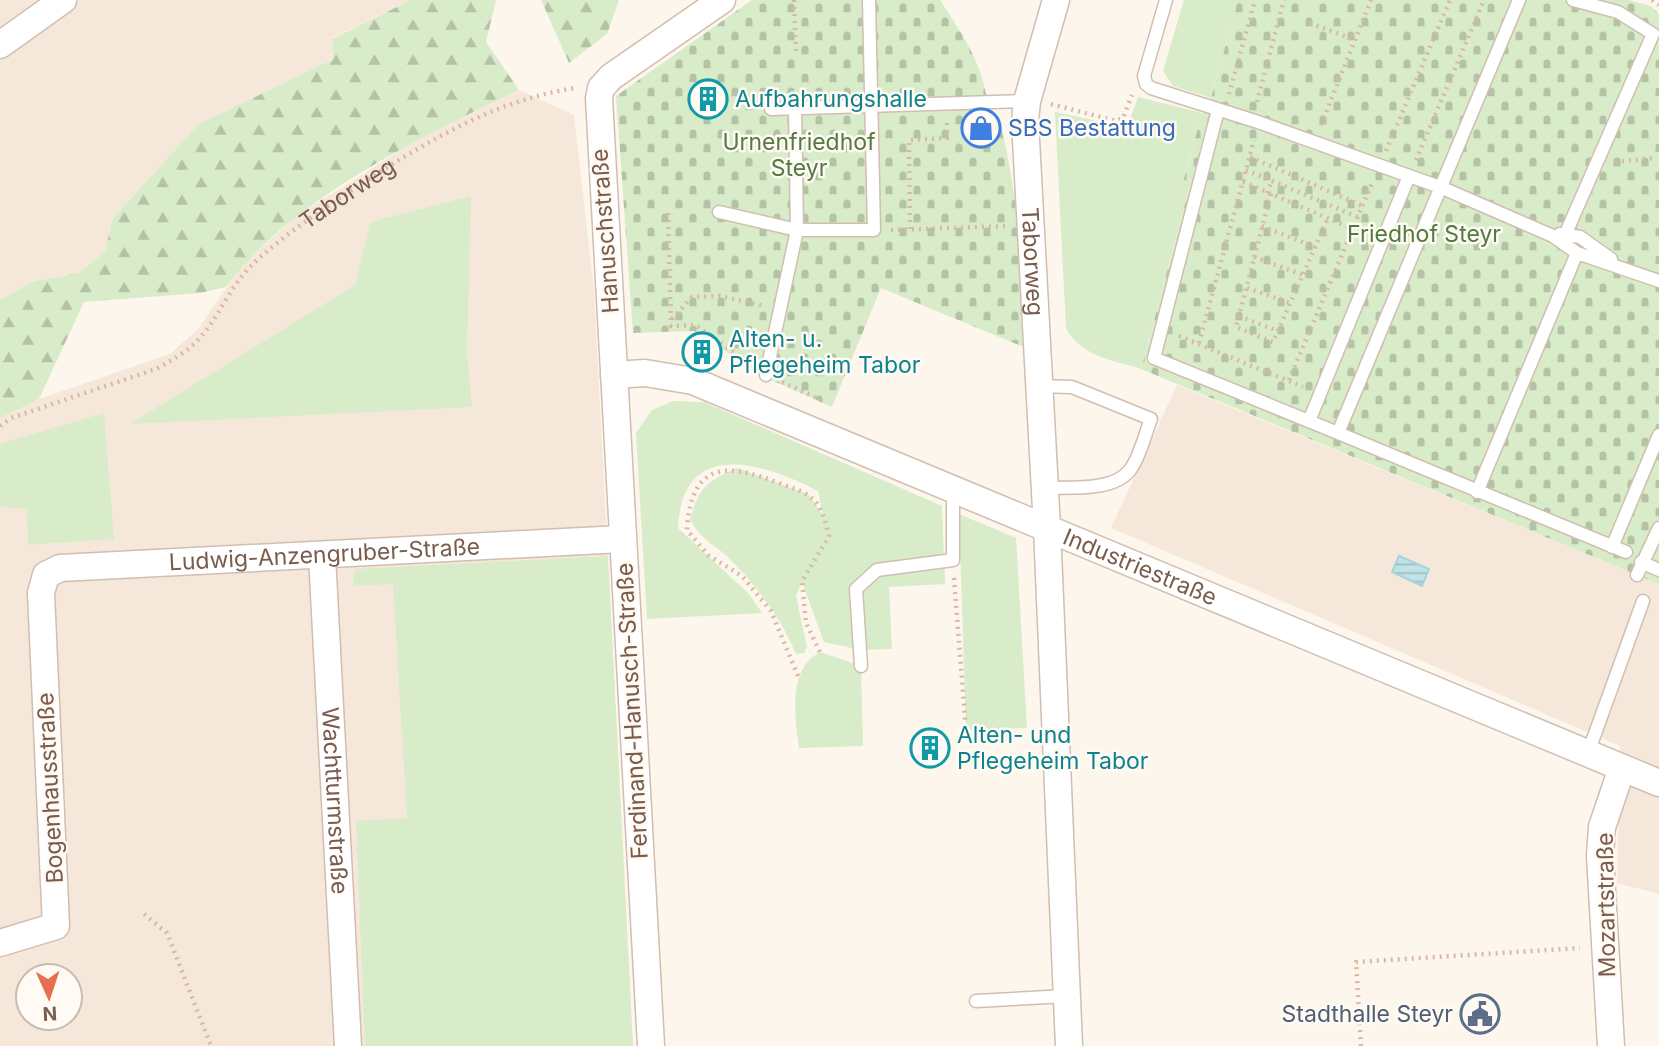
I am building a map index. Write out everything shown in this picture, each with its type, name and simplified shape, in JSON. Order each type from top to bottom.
[{"type":"street","points":[[0,45],[63,0]]},
{"type":"street","points":[[601,88],[611,76],[722,0]]},
{"type":"street","name":"Taborweg","points":[[1056,0],[1027,102],[1069,1046]]},
{"type":"street","name":"Hanuschstraße","points":[[601,88],[598,115],[614,375]]},
{"type":"street","name":"Industriestraße","points":[[614,375],[645,373],[692,381],[1659,783]]},
{"type":"street","name":"Ferdinand-Hanusch-Straße","points":[[614,375],[651,1046]]},
{"type":"street","name":"Ludwig-Anzengruber-Straße","points":[[41,593],[46,575],[60,568],[622,539]]},
{"type":"street","name":"Wachtturmstraße","points":[[322,555],[348,1046]]},
{"type":"street","name":"Bogenhausstraße","points":[[0,943],[56,926],[41,593]]},
{"type":"street","name":"Mozartstraße","points":[[1611,1046],[1600,856],[1602,827],[1622,768]]},
{"type":"lane","points":[[719,212],[797,230],[874,230],[869,0]]},
{"type":"lane","points":[[1166,0],[1144,76],[1146,84],[1380,165],[1595,246],[1617,264]]},
{"type":"lane","points":[[1338,433],[1519,0]]},
{"type":"lane","points":[[1559,234],[1598,159],[1653,34],[1618,12],[1573,0]]},
{"type":"lane","points":[[771,109],[947,102],[1027,102]]},
{"type":"lane","points":[[766,375],[797,230],[795,108]]},
{"type":"lane","points":[[1221,111],[1154,358],[1626,552]]},
{"type":"lane","points":[[1309,421],[1409,176]]},
{"type":"lane","points":[[1559,234],[1577,253],[1617,264],[1659,281]]},
{"type":"lane","points":[[1477,492],[1577,253]]},
{"type":"lane","points":[[1039,386],[1072,387],[1151,419],[1131,469],[1123,477],[1100,485],[1045,488]]},
{"type":"lane","points":[[1612,547],[1659,435]]},
{"type":"lane","points":[[861,666],[856,589],[877,570],[953,560],[953,488]]},
{"type":"lane","points":[[1659,528],[1641,567],[1659,570]]},
{"type":"lane","points":[[1588,754],[1643,601]]},
{"type":"lane","points":[[976,1001],[1066,996]]},
{"type":"path","points":[[794,0],[796,56]]},
{"type":"path","points":[[1221,111],[1255,0]]},
{"type":"path","points":[[1199,343],[1250,157],[1255,121],[1284,0]]},
{"type":"path","points":[[1314,142],[1371,0]]},
{"type":"path","points":[[1289,380],[1450,0]]},
{"type":"path","points":[[1409,176],[1484,0]]},
{"type":"path","points":[[1652,0],[1659,5]]},
{"type":"path","points":[[1310,23],[1355,40]]},
{"type":"path","points":[[1027,102],[1048,103],[1116,121],[1123,118],[1133,92],[1146,84]]},
{"type":"path","name":"Taborweg","points":[[0,426],[11,418],[156,369],[178,357],[197,341],[250,267],[309,218],[431,139],[483,115],[546,92],[601,88]]},
{"type":"path","points":[[911,229],[909,140],[947,138],[947,102]]},
{"type":"path","points":[[1250,157],[1363,206]]},
{"type":"path","points":[[1598,159],[1620,163],[1655,158]]},
{"type":"path","points":[[1246,170],[1358,217]]},
{"type":"path","points":[[1272,180],[1236,327],[1273,342],[1315,247],[1337,208]]},
{"type":"path","points":[[1243,182],[1353,229]]},
{"type":"path","points":[[668,213],[671,326],[695,325],[766,375],[823,401]]},
{"type":"path","points":[[874,230],[1009,226]]},
{"type":"path","points":[[1262,226],[1315,247]]},
{"type":"path","points":[[1254,257],[1303,275]]},
{"type":"path","points":[[1247,288],[1290,303]]},
{"type":"path","points":[[671,320],[692,297],[720,296],[780,309]]},
{"type":"path","points":[[1239,316],[1278,331]]},
{"type":"path","points":[[1162,329],[1320,394]]},
{"type":"path","points":[[798,676],[771,611],[742,576],[708,555],[687,530],[690,497],[708,475],[737,468],[808,494],[818,505],[829,536],[802,581],[806,623],[820,652]]},
{"type":"path","points":[[953,560],[965,730]]},
{"type":"path","points":[[144,914],[167,933],[211,1046]]},
{"type":"path","points":[[1361,1046],[1356,962],[1605,946]]},
{"type":"shaded area","points":[[0,0],[411,0],[332,38],[335,59],[199,124],[113,218],[105,251],[79,273],[35,281],[0,300]]},
{"type":"shaded area","points":[[519,90],[574,115],[594,290],[633,1046],[0,1046],[0,418],[39,399],[170,354],[198,329],[242,265],[298,215],[429,132]]},
{"type":"shaded area","points":[[1177,385],[1659,584],[1659,894],[1617,883],[1620,746],[1111,528]]},
{"type":"green space","points":[[411,0],[496,0],[486,42],[519,90],[401,149],[321,199],[252,256],[226,287],[200,293],[84,302],[39,399],[0,418],[0,300],[35,281],[79,273],[105,251],[113,218],[199,124],[334,59],[332,39]]},
{"type":"green space","points":[[541,0],[619,0],[607,34],[569,63]]},
{"type":"green space","name":"Urnenfriedhof Steyr","points":[[752,0],[940,0],[979,68],[989,116],[998,116],[1011,173],[1018,231],[1026,348],[881,288],[832,407],[767,378],[694,331],[633,333],[616,96]]},
{"type":"green space","points":[[1184,0],[1238,0],[1211,98],[1173,86],[1163,71]]},
{"type":"green space","name":"Friedhof Steyr","points":[[1238,0],[1629,0],[1651,6],[1659,14],[1659,584],[1141,369],[1190,185],[1183,182],[1202,113],[1207,113]]},
{"type":"green space","points":[[1138,97],[1202,113],[1183,181],[1190,184],[1141,369],[1088,351],[1066,328],[1055,112],[1127,127]]},
{"type":"green space","points":[[471,196],[467,354],[472,407],[130,424],[355,285],[371,222]]},
{"type":"green space","points":[[673,401],[704,402],[942,506],[945,584],[889,587],[892,649],[861,650],[824,642],[802,582],[796,596],[807,647],[804,653],[796,654],[760,593],[732,561],[695,528],[690,520],[701,492],[711,481],[737,468],[808,494],[823,515],[818,491],[773,472],[750,466],[729,464],[709,469],[694,480],[683,499],[678,528],[749,594],[762,613],[647,619],[636,433],[652,410]]},
{"type":"green space","points":[[104,413],[114,539],[28,545],[27,509],[0,507],[0,444]]},
{"type":"green space","points":[[959,514],[1016,538],[1027,728],[966,730]]},
{"type":"green space","points":[[608,556],[633,1046],[365,1046],[356,821],[407,818],[393,584],[353,586],[355,569]]},
{"type":"green space","points":[[820,652],[861,666],[863,746],[799,748],[795,708],[798,682],[809,660]]},
{"type":"water","points":[[1399,556],[1429,569],[1422,586],[1392,572]]},
{"type":"place","name":"Aufbahrungshalle","points":[[708,99]]},
{"type":"place","name":"SBS Bestattung","points":[[981,128]]},
{"type":"place","name":"Alten- u. Pflegeheim Tabor","points":[[702,352]]},
{"type":"place","name":"Alten- und Pflegeheim Tabor","points":[[930,748]]},
{"type":"place","name":"Stadthalle Steyr","points":[[1480,1014]]}]
